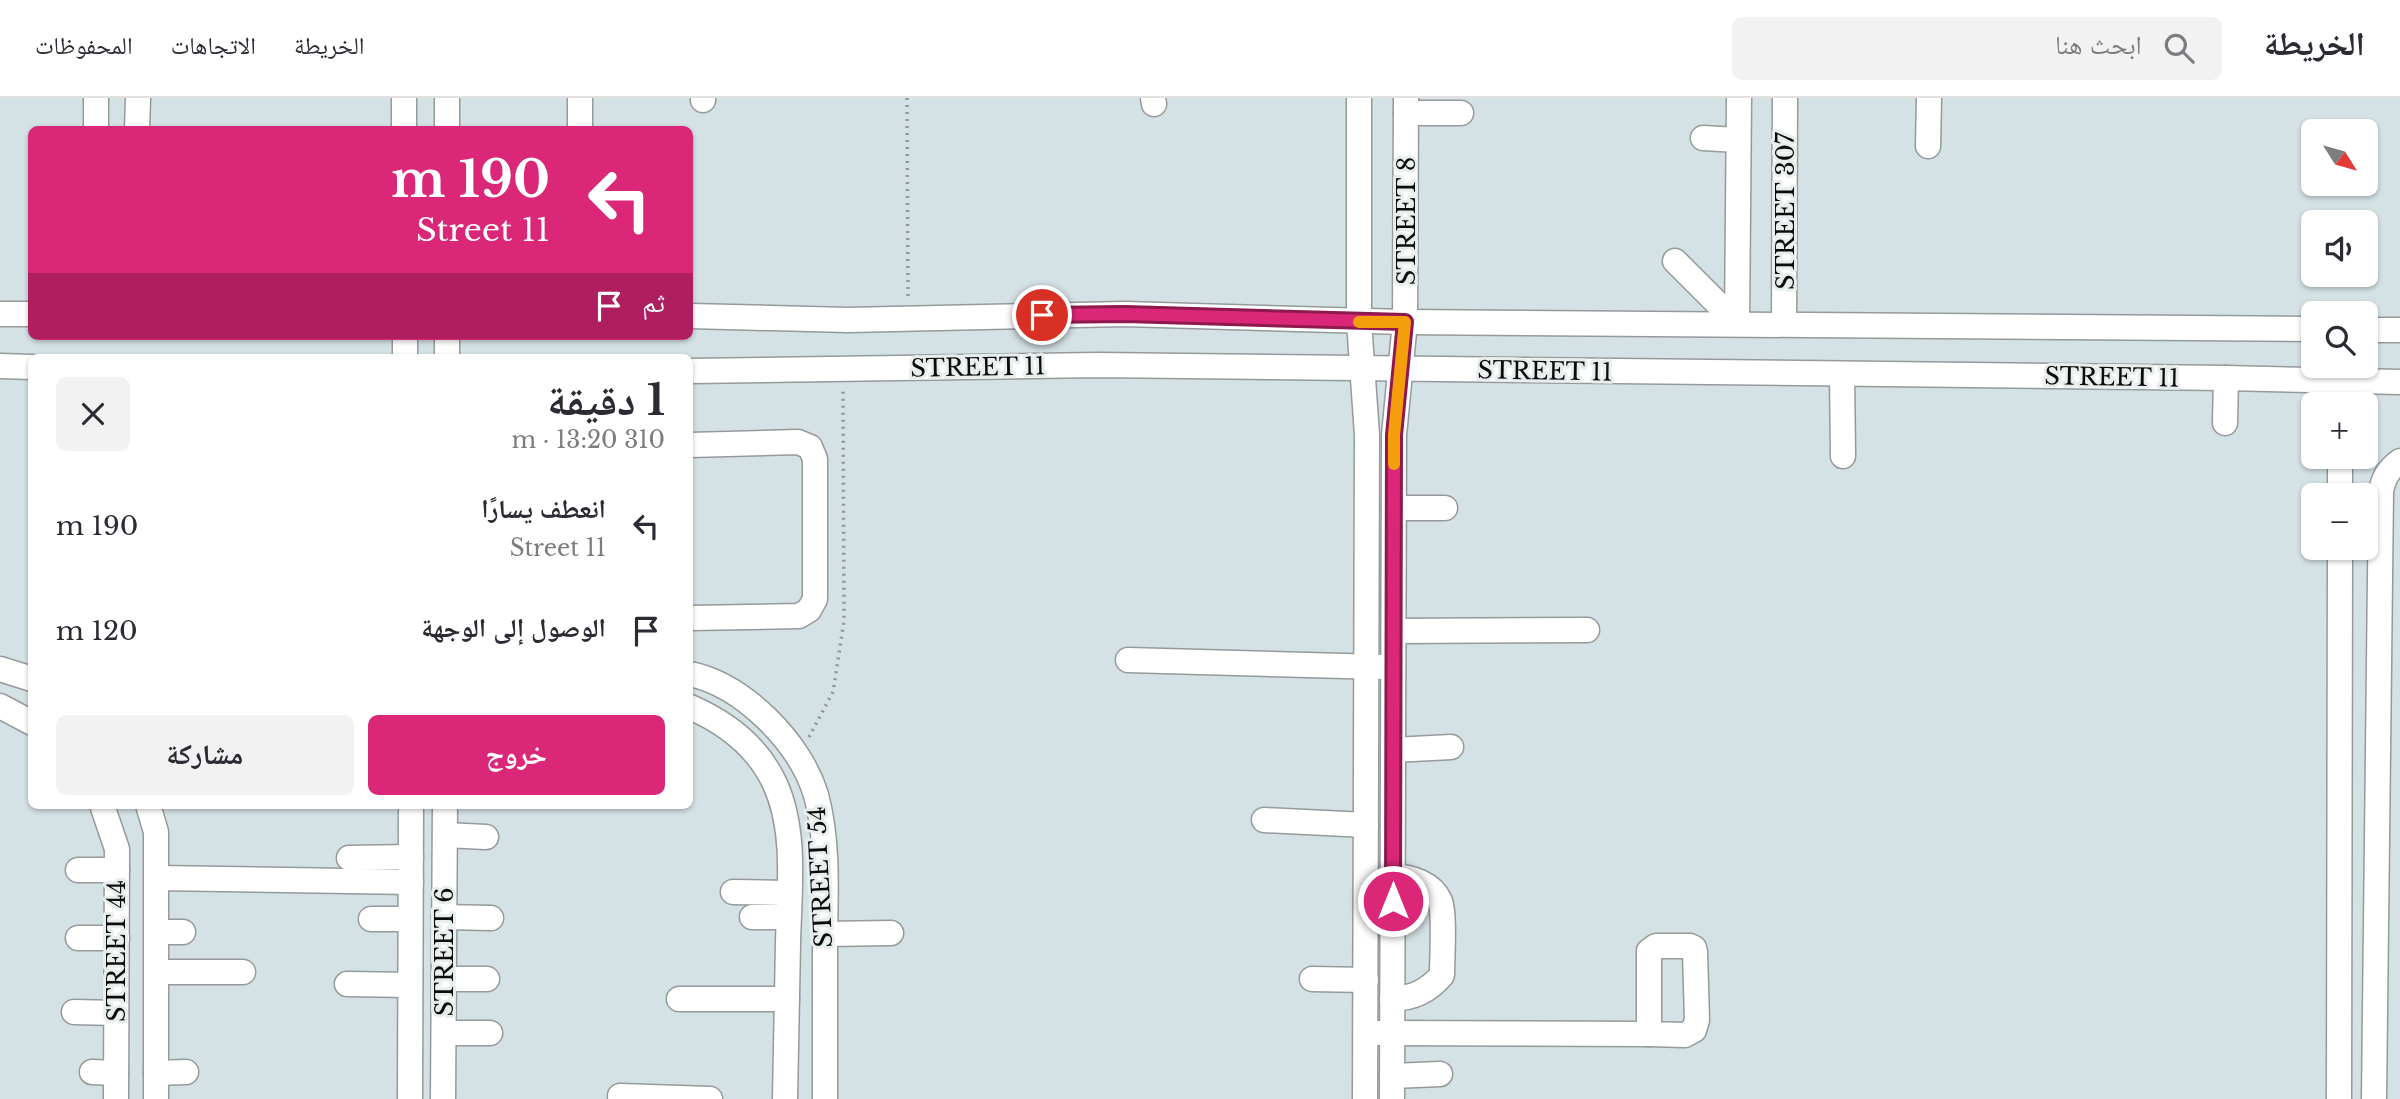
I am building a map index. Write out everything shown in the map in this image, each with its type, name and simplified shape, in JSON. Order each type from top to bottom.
[{"type":"street","points":[[96,98],[96,126]]},
{"type":"street","points":[[137,126],[138,98]]},
{"type":"street","points":[[404,98],[404,126]]},
{"type":"street","points":[[447,98],[447,126]]},
{"type":"street","points":[[580,98],[580,126]]},
{"type":"street","name":"STREET 8","points":[[1359,98],[1360,369],[1367,435],[1365,1099]]},
{"type":"street","name":"STREET 307","points":[[1737,323],[1739,98]]},
{"type":"street","name":"STREET 307","points":[[1784,324],[1785,98]]},
{"type":"street","points":[[1928,146],[1929,98]]},
{"type":"street","points":[[1406,106],[1461,113]]},
{"type":"street","name":"STREET 8","points":[[1392,1087],[1394,435],[1405,322],[1406,106]]},
{"type":"street","points":[[1703,138],[1738,140]]},
{"type":"street","points":[[1675,261],[1737,323]]},
{"type":"street","points":[[0,314],[28,314]]},
{"type":"street","name":"STREET 11","points":[[693,316],[848,320],[1125,314],[1359,322],[2301,329]]},
{"type":"street","points":[[2378,330],[2400,330]]},
{"type":"street","name":"STREET 11","points":[[693,371],[1097,365],[2225,378],[2340,392],[2400,382]]},
{"type":"street","points":[[0,366],[28,367]]},
{"type":"street","points":[[1842,374],[1843,456]]},
{"type":"street","points":[[2225,378],[2225,423]]},
{"type":"street","points":[[693,444],[798,442],[810,447],[815,458],[815,599],[809,610],[799,616],[693,618]]},
{"type":"street","points":[[2374,1099],[2381,491],[2383,479],[2400,461]]},
{"type":"street","points":[[1394,508],[1445,508]]},
{"type":"street","points":[[2339,1099],[2340,560]]},
{"type":"street","points":[[1394,631],[1587,630]]},
{"type":"street","points":[[1128,660],[1394,668]]},
{"type":"street","points":[[0,669],[28,678]]},
{"type":"street","name":"STREET 54","points":[[693,675],[726,687],[778,730],[798,758],[815,793],[822,824],[825,1099]]},
{"type":"street","points":[[0,706],[28,721]]},
{"type":"street","name":"STREET 54","points":[[693,708],[735,732],[759,757],[775,785],[785,817],[789,905],[785,1099]]},
{"type":"street","points":[[1393,750],[1451,747]]},
{"type":"street","name":"STREET 44","points":[[103,809],[117,849],[116,1013],[104,1073],[116,1099]]},
{"type":"street","name":"STREET 44","points":[[149,809],[156,832],[156,1099]]},
{"type":"street","name":"STREET 6","points":[[410,1099],[411,809]]},
{"type":"street","name":"STREET 6","points":[[443,1099],[445,809]]},
{"type":"street","points":[[1264,820],[1366,825]]},
{"type":"street","points":[[445,835],[486,837]]},
{"type":"street","points":[[349,858],[411,857]]},
{"type":"street","points":[[78,870],[117,870]]},
{"type":"street","points":[[1392,999],[1420,993],[1442,975],[1441,903],[1433,891],[1421,882],[1393,876]]},
{"type":"street","points":[[157,878],[411,882]]},
{"type":"street","points":[[733,892],[789,905]]},
{"type":"street","points":[[752,917],[789,905]]},
{"type":"street","points":[[444,917],[491,918]]},
{"type":"street","points":[[371,919],[410,919]]},
{"type":"street","points":[[157,932],[183,932]]},
{"type":"street","points":[[825,934],[891,933]]},
{"type":"street","points":[[78,938],[117,938]]},
{"type":"street","points":[[157,972],[243,972]]},
{"type":"street","points":[[444,979],[487,979]]},
{"type":"street","points":[[1312,979],[1366,980]]},
{"type":"street","points":[[347,984],[410,985]]},
{"type":"street","points":[[679,999],[787,999]]},
{"type":"street","points":[[74,1012],[116,1013]]},
{"type":"street","points":[[444,1033],[490,1033]]},
{"type":"street","points":[[1366,1033],[1649,1034]]},
{"type":"street","points":[[156,1073],[186,1072]]},
{"type":"street","points":[[1392,1087],[1440,1074]]},
{"type":"street","points":[[620,1096],[710,1099]]},
{"type":"path","points":[[907,98],[908,318]]},
{"type":"shaded area","points":[[0,98],[2400,98],[2400,1099],[0,1099]]},
{"type":"slow traffic","points":[[1359,322],[1405,322],[1394,435],[1394,464]]},
{"type":"route","points":[[1042,315],[1125,314],[1405,322],[1394,435],[1393,901]]}]
